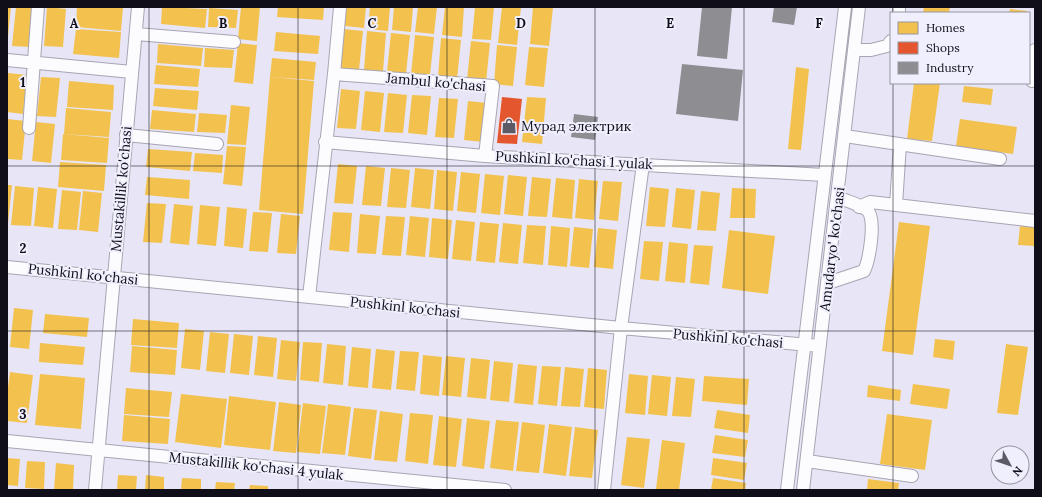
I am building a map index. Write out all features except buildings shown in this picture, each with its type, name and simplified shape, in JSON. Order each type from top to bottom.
[{"type":"street","points":[[29,128],[38,7]]},
{"type":"street","name":"Mustakillik ko'chasi","points":[[95,490],[138,7]]},
{"type":"street","points":[[309,297],[340,7]]},
{"type":"street","points":[[787,490],[845,7]]},
{"type":"street","name":"Amudaryo' ko'chasi","points":[[803,490],[859,7]]},
{"type":"street","points":[[136,34],[234,42]]},
{"type":"street","points":[[855,50],[871,50],[887,46],[890,42]]},
{"type":"street","points":[[1032,82],[1035,50]]},
{"type":"street","points":[[7,60],[132,72]]},
{"type":"street","name":"Jambul ko'chasi","points":[[334,74],[493,86],[485,156]]},
{"type":"street","points":[[126,135],[217,144]]},
{"type":"street","points":[[845,136],[1000,159]]},
{"type":"street","name":"Pushkinl ko'chasi 1 yulak","points":[[325,142],[485,156],[824,174]]},
{"type":"street","points":[[896,205],[900,144]]},
{"type":"street","points":[[604,490],[622,328],[643,164]]},
{"type":"street","points":[[828,283],[864,271],[869,262],[872,218],[867,210],[838,197]]},
{"type":"street","points":[[859,207],[870,202],[1035,221]]},
{"type":"street","name":"Pushkinl ko'chasi","points":[[7,267],[622,328],[820,346]]},
{"type":"street","name":"Mustakillik ko'chasi 4 yulak","points":[[7,441],[505,490]]},
{"type":"street","points":[[807,461],[912,476]]},
{"type":"place","name":"Мурад электрик","points":[[509,126]]}]
